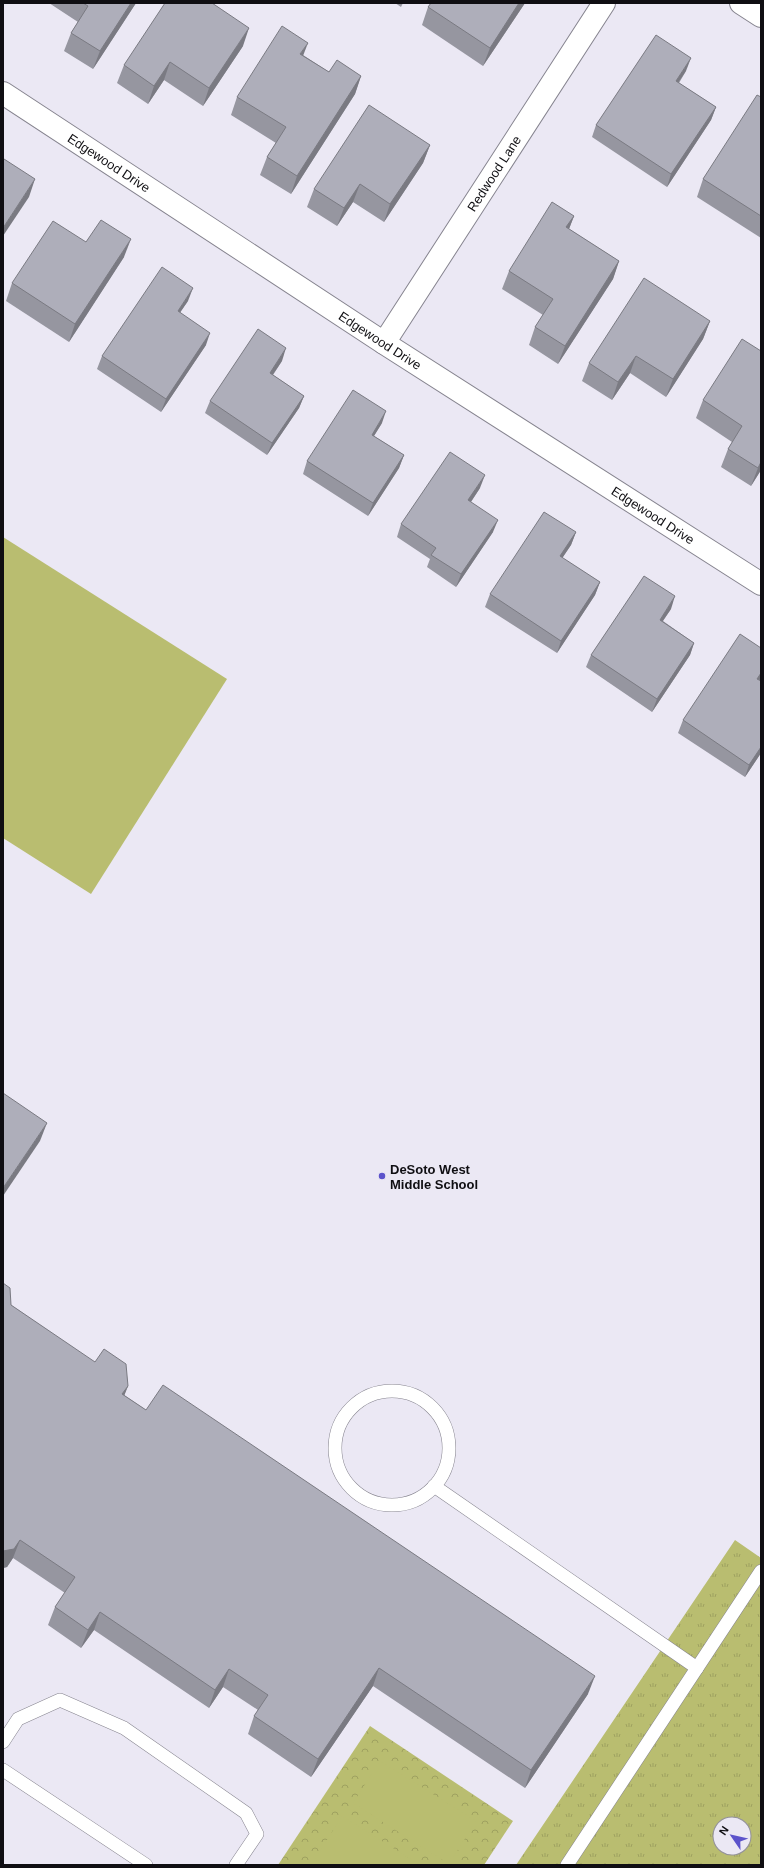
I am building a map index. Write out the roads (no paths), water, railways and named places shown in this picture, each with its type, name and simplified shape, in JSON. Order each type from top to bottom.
[{"type":"street","name":"Redwood Lane","points":[[384,343],[604,3]]},
{"type":"street","points":[[741,3],[761,16]]},
{"type":"street","name":"Edgewood Drive","points":[[3,93],[384,343],[761,584]]},
{"type":"lane","points":[[384,1392],[403,1392],[421,1398],[435,1410],[445,1426],[449,1444],[447,1463],[439,1480],[434,1486],[426,1493],[409,1502],[391,1505],[373,1502],[356,1492],[344,1479],[336,1462],[335,1443],[340,1424],[351,1408],[366,1397],[384,1392]]},
{"type":"lane","points":[[434,1486],[697,1668]]},
{"type":"lane","points":[[567,1865],[761,1571]]},
{"type":"lane","points":[[3,1742],[18,1719],[60,1700],[124,1728],[246,1813],[257,1834],[236,1865]]},
{"type":"lane","points":[[3,1770],[146,1865]]},
{"type":"place","name":"DeSoto West Middle School","points":[[382,1176]]}]
